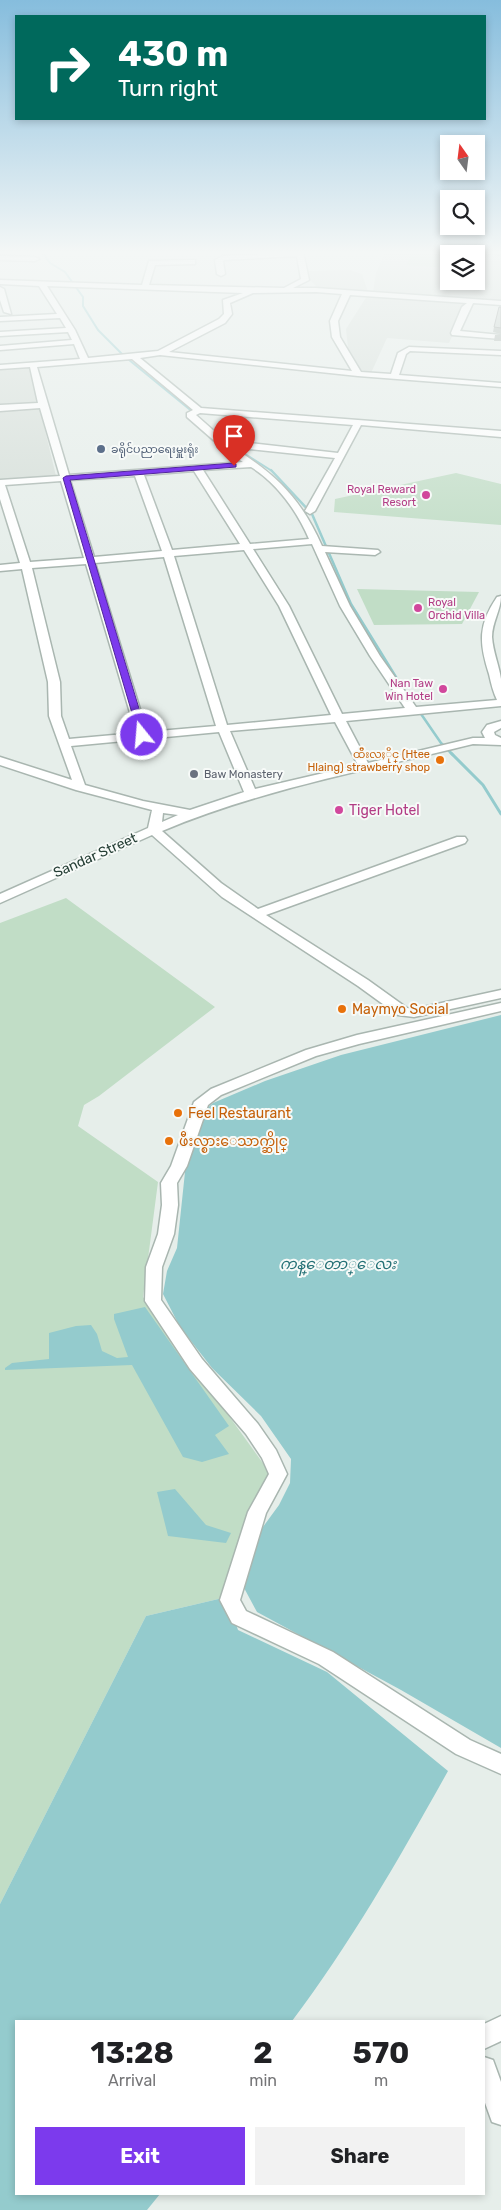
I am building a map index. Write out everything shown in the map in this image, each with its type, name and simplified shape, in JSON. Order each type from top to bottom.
[{"type":"street","points":[[81,355],[84,361]]},
{"type":"street","points":[[0,367],[143,355]]},
{"type":"street","points":[[180,355],[358,374],[501,384]]},
{"type":"street","points":[[347,355],[358,374]]},
{"type":"street","points":[[394,376],[401,355]]},
{"type":"street","points":[[129,357],[196,411],[501,434]]},
{"type":"street","points":[[33,365],[43,405],[142,735]]},
{"type":"street","points":[[0,408],[43,405]]},
{"type":"street","points":[[196,411],[190,415],[259,468],[292,500],[306,521],[345,606],[376,656],[417,710]]},
{"type":"street","points":[[310,511],[359,422]]},
{"type":"street","points":[[234,448],[250,446],[341,456]]},
{"type":"street","points":[[80,787],[55,716],[54,682],[26,566],[0,484],[252,464]]},
{"type":"street","points":[[197,468],[284,606],[364,766]]},
{"type":"street","points":[[139,473],[168,553],[222,727],[251,794]]},
{"type":"street","points":[[0,568],[246,546],[318,546],[333,550],[375,552]]},
{"type":"street","points":[[501,599],[492,609],[486,628],[486,646],[501,698]]},
{"type":"street","points":[[65,743],[222,727],[501,703]]},
{"type":"street","points":[[500,742],[490,737],[501,712]]},
{"type":"street","points":[[472,741],[494,727]]},
{"type":"street","points":[[472,741],[500,742]]},
{"type":"street","name":"Sandar Street","points":[[0,899],[104,850],[191,814],[251,794],[472,741]]},
{"type":"street","points":[[0,761],[80,787],[158,809],[191,814]]},
{"type":"street","points":[[158,809],[154,830],[238,902],[322,955],[403,1012],[414,1013],[501,994]]},
{"type":"street","points":[[257,914],[461,840]]},
{"type":"street","points":[[501,1007],[356,1040],[311,1053],[216,1092],[202,1102],[179,1166],[169,1183],[170,1206],[166,1234],[154,1267],[153,1301],[196,1364],[252,1429],[270,1455],[278,1474],[257,1512],[235,1580],[230,1600],[239,1617],[326,1658],[463,1747],[501,1764]]},
{"type":"street","points":[[485,2036],[501,2028]]},
{"type":"street","points":[[485,2072],[501,2113]]},
{"type":"shaded area","points":[[352,355],[379,355],[371,373],[362,372]]},
{"type":"shaded area","points":[[30,368],[56,476],[0,481],[0,370]]},
{"type":"green space","name":"Royal Reward Resort","points":[[456,473],[501,484],[501,525],[334,512],[335,499]]},
{"type":"green space","name":"Royal Orchid Villa","points":[[357,589],[479,592],[462,624],[374,625]]},
{"type":"green space","points":[[66,898],[215,1007],[99,1096],[84,1105],[78,1126],[158,1182],[143,1297],[270,1473],[227,1597],[146,1616],[0,1904],[0,923]]},
{"type":"water","name":"ကန္ေတာ္ေလး","points":[[501,1015],[501,1748],[401,1690],[257,1612],[243,1586],[260,1531],[279,1505],[290,1483],[291,1459],[261,1416],[212,1368],[180,1327],[163,1294],[167,1271],[177,1248],[185,1172],[182,1162],[201,1114],[213,1103],[265,1081],[341,1055]]},
{"type":"water","points":[[145,1307],[229,1426],[215,1435],[229,1454],[202,1462],[183,1457],[132,1365],[5,1370],[12,1363],[49,1359],[49,1333],[76,1326],[91,1325],[97,1334],[102,1351],[117,1358],[128,1357],[114,1319],[114,1314]]},
{"type":"water","points":[[175,1489],[206,1525],[231,1533],[226,1543],[168,1536],[157,1492]]},
{"type":"water","points":[[227,1597],[238,1630],[327,1672],[448,1771],[355,1930],[293,2020],[15,2020],[15,2195],[159,2195],[147,2210],[0,2210],[0,1904],[146,1616]]},
{"type":"waterway","points":[[123,355],[194,413]]},
{"type":"waterway","points":[[208,426],[231,445],[272,471]]},
{"type":"waterway","points":[[272,471],[312,514],[351,604],[407,695]]},
{"type":"waterway","points":[[419,711],[441,743],[483,785],[501,814]]},
{"type":"place","name":"ခရိုင်ပညာရေးမှူးရုံး","points":[[101,449]]},
{"type":"place","name":"Royal Reward Resort","points":[[426,495]]},
{"type":"place","name":"Royal Orchid Villa","points":[[418,608]]},
{"type":"place","name":"Nan Taw Win Hotel","points":[[443,689]]},
{"type":"place","name":"ထီးလႈိုင္ (Htee Hlaing) strawberry shop","points":[[440,760]]},
{"type":"place","name":"Baw Monastery","points":[[194,774]]},
{"type":"place","name":"Tiger Hotel","points":[[339,810]]},
{"type":"place","name":"Maymyo Social","points":[[342,1009]]},
{"type":"place","name":"Feel Restaurant","points":[[178,1113]]},
{"type":"place","name":"ဖီးလ္စားေသာက္ဆိုင္","points":[[169,1141]]},
{"type":"route","points":[[142,735],[66,478],[234,466]]}]
